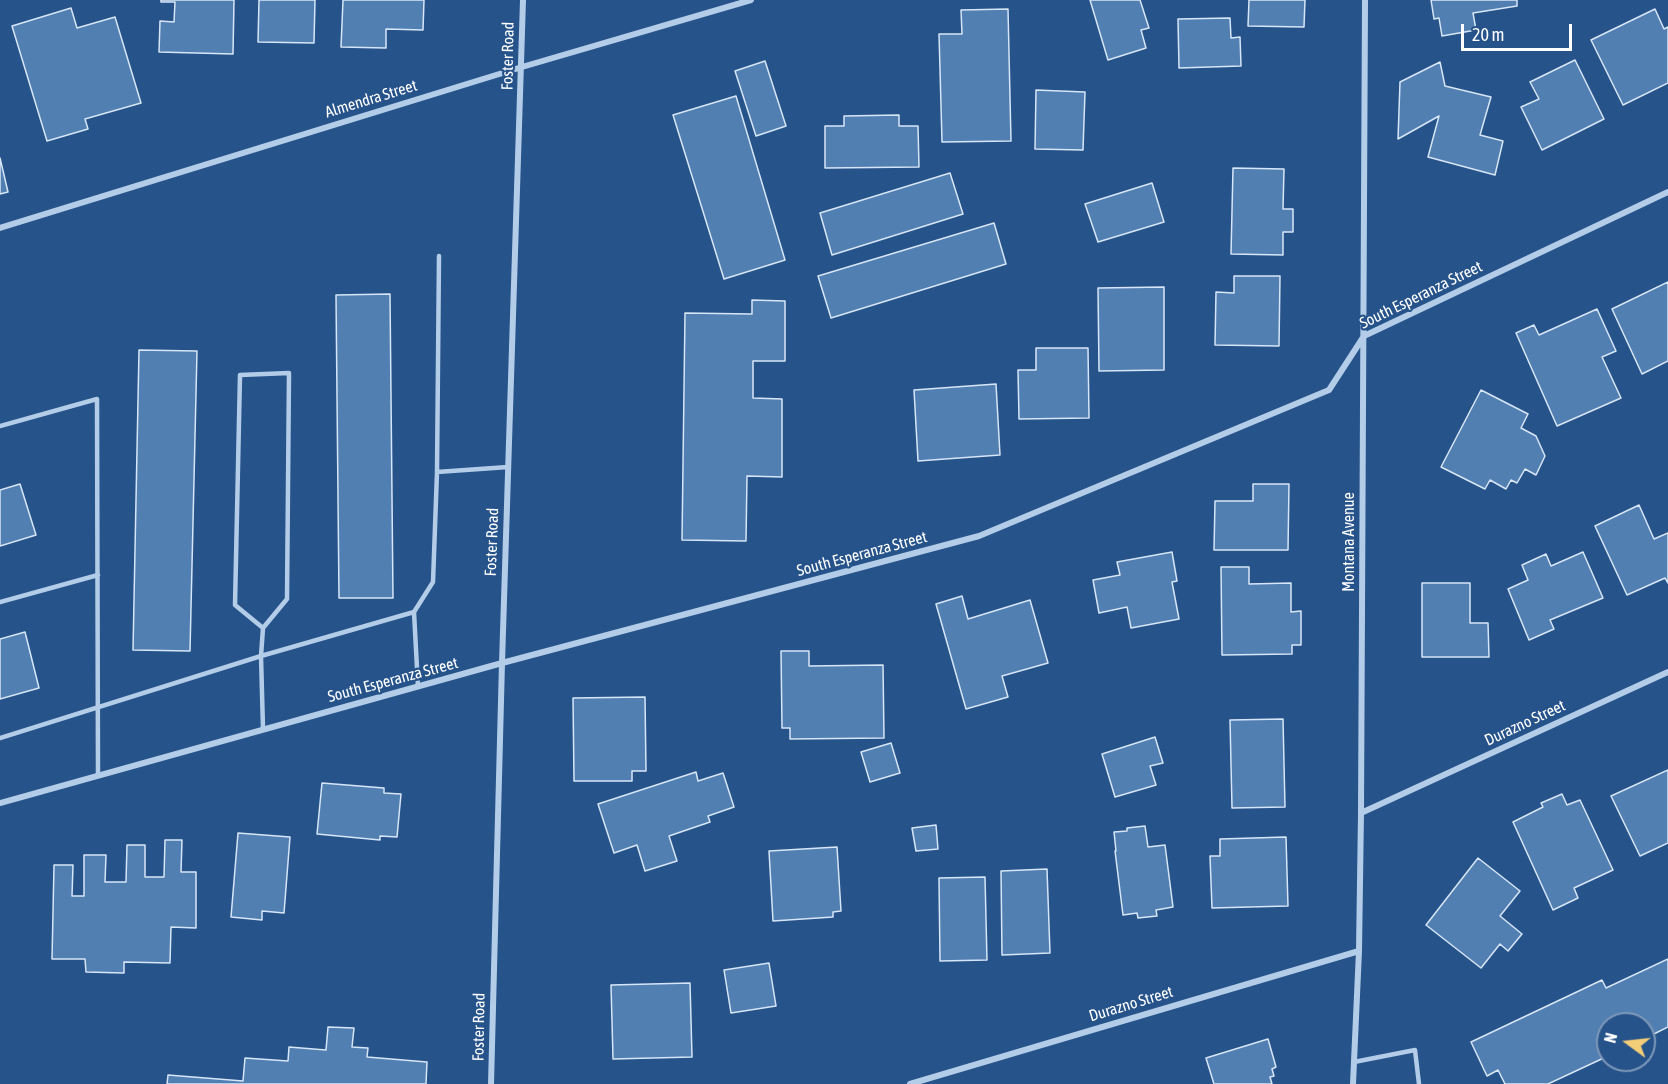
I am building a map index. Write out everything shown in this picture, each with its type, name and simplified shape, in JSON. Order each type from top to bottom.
[{"type":"street","name":"Foster Road","points":[[491,1084],[523,0]]},
{"type":"street","name":"Almendra Street","points":[[0,228],[522,67],[751,0]]},
{"type":"street","name":"Montana Avenue","points":[[1353,1084],[1359,951],[1361,813],[1365,0]]},
{"type":"street","name":"South Esperanza Street","points":[[0,803],[502,663],[979,536],[1329,390],[1364,336],[1668,192]]},
{"type":"street","name":"Durazno Street","points":[[1361,813],[1668,672]]},
{"type":"street","name":"Durazno Street","points":[[910,1084],[1359,951]]},
{"type":"lane","points":[[418,687],[414,612],[433,582],[437,472],[439,256]]},
{"type":"lane","points":[[262,628],[235,605],[240,375],[289,373],[287,599],[262,628],[263,729]]},
{"type":"lane","points":[[0,426],[97,399],[98,775]]},
{"type":"lane","points":[[437,472],[508,467]]},
{"type":"lane","points":[[0,602],[98,575]]},
{"type":"lane","points":[[0,738],[261,656],[414,612]]},
{"type":"lane","points":[[1354,1062],[1415,1050],[1419,1084]]},
{"type":"building","points":[[161,0],[234,0],[233,54],[159,52],[160,21],[174,22],[175,2],[161,2]]},
{"type":"building","points":[[259,0],[315,0],[314,43],[258,42]]},
{"type":"building","points":[[343,0],[424,0],[423,30],[386,29],[386,48],[341,47]]},
{"type":"building","points":[[1090,0],[1140,0],[1149,28],[1141,30],[1146,48],[1108,60]]},
{"type":"building","points":[[1249,0],[1305,0],[1304,27],[1248,26]]},
{"type":"building","points":[[1431,0],[1517,0],[1517,6],[1473,13],[1476,30],[1442,36],[1439,18],[1434,19]]},
{"type":"building","points":[[71,8],[77,28],[115,17],[141,103],[85,119],[88,129],[47,141],[12,26]]},
{"type":"building","points":[[1008,9],[1011,141],[942,142],[939,34],[962,34],[961,10]]},
{"type":"building","points":[[1655,9],[1664,29],[1668,27],[1668,83],[1623,105],[1591,40]]},
{"type":"building","points":[[1230,18],[1231,38],[1240,37],[1241,66],[1179,68],[1178,19]]},
{"type":"building","points":[[1575,60],[1604,119],[1542,150],[1521,107],[1539,99],[1530,82]]},
{"type":"building","points":[[765,61],[786,126],[756,136],[735,71]]},
{"type":"building","points":[[1440,62],[1445,86],[1491,97],[1480,135],[1503,141],[1495,175],[1428,157],[1439,116],[1398,139],[1400,82]]},
{"type":"building","points":[[1036,90],[1085,92],[1083,150],[1035,149]]},
{"type":"building","points":[[736,96],[785,260],[724,279],[673,115]]},
{"type":"building","points":[[899,115],[899,126],[918,126],[919,167],[825,168],[825,126],[844,126],[844,116]]},
{"type":"building","points":[[0,158],[8,192],[0,194]]},
{"type":"building","points":[[1233,168],[1284,169],[1283,209],[1293,209],[1293,232],[1283,232],[1283,255],[1231,254]]},
{"type":"building","points":[[950,173],[963,214],[832,255],[820,213]]},
{"type":"building","points":[[1152,183],[1164,222],[1098,242],[1085,204]]},
{"type":"building","points":[[994,223],[1006,264],[831,318],[818,276]]},
{"type":"building","points":[[1234,276],[1280,276],[1279,346],[1215,345],[1216,292],[1234,293]]},
{"type":"building","points":[[1668,282],[1668,361],[1642,374],[1612,309]]},
{"type":"building","points":[[1164,287],[1164,370],[1099,371],[1098,288]]},
{"type":"building","points":[[390,294],[393,598],[339,598],[336,295]]},
{"type":"building","points":[[752,300],[785,301],[785,361],[753,361],[753,398],[782,399],[782,477],[747,476],[746,541],[682,540],[685,313],[752,314]]},
{"type":"building","points":[[1597,309],[1616,351],[1602,357],[1621,398],[1557,426],[1516,333],[1534,325],[1539,335]]},
{"type":"building","points":[[1036,348],[1088,348],[1089,418],[1019,419],[1018,370],[1036,370]]},
{"type":"building","points":[[139,350],[197,351],[190,651],[133,650]]},
{"type":"building","points":[[996,384],[1000,455],[918,461],[914,390]]},
{"type":"building","points":[[1481,390],[1528,414],[1521,428],[1536,436],[1545,456],[1536,475],[1525,469],[1517,483],[1511,480],[1506,489],[1490,480],[1485,489],[1441,467]]},
{"type":"building","points":[[20,484],[36,535],[0,546],[0,490]]},
{"type":"building","points":[[1253,484],[1289,484],[1288,550],[1214,550],[1215,501],[1253,501]]},
{"type":"building","points":[[1639,505],[1654,539],[1668,533],[1668,583],[1665,578],[1627,595],[1595,526]]},
{"type":"building","points":[[1172,552],[1177,581],[1172,582],[1179,619],[1131,628],[1127,607],[1099,613],[1093,580],[1120,575],[1117,562]]},
{"type":"building","points":[[1583,552],[1603,598],[1550,620],[1554,629],[1529,640],[1508,589],[1528,580],[1522,565],[1546,554],[1551,566]]},
{"type":"building","points":[[1221,567],[1249,567],[1249,584],[1291,583],[1291,612],[1301,611],[1301,645],[1292,645],[1292,654],[1222,655]]},
{"type":"building","points":[[1422,583],[1470,583],[1470,623],[1488,623],[1489,657],[1422,657]]},
{"type":"building","points":[[962,596],[968,619],[1030,600],[1048,663],[1002,676],[1008,697],[966,709],[936,604]]},
{"type":"building","points":[[25,632],[39,688],[0,699],[0,639]]},
{"type":"building","points":[[781,651],[809,651],[809,666],[883,665],[884,738],[790,739],[790,728],[782,728]]},
{"type":"building","points":[[645,697],[646,771],[632,771],[632,781],[574,781],[573,698]]},
{"type":"building","points":[[1283,719],[1285,807],[1232,808],[1230,720]]},
{"type":"building","points":[[1155,737],[1163,763],[1150,766],[1156,785],[1115,797],[1102,754]]},
{"type":"building","points":[[891,743],[900,773],[870,782],[861,752]]},
{"type":"building","points":[[1668,770],[1668,843],[1640,856],[1611,796]]},
{"type":"building","points":[[696,772],[698,781],[723,773],[734,807],[708,816],[710,822],[669,836],[677,861],[645,871],[637,845],[614,853],[598,804]]},
{"type":"building","points":[[322,783],[384,788],[384,793],[401,794],[397,837],[380,836],[380,840],[317,834]]},
{"type":"building","points":[[1562,794],[1567,805],[1580,800],[1613,870],[1574,888],[1578,898],[1553,910],[1513,822],[1543,807],[1541,803]]},
{"type":"building","points":[[936,825],[938,849],[916,851],[912,828]]},
{"type":"building","points":[[1145,826],[1148,847],[1165,845],[1173,907],[1156,910],[1157,916],[1138,918],[1137,913],[1123,915],[1114,832]]},
{"type":"building","points":[[238,833],[290,837],[284,913],[262,911],[262,920],[231,917]]},
{"type":"building","points":[[1286,837],[1288,906],[1212,908],[1210,856],[1220,856],[1220,839]]},
{"type":"building","points":[[165,840],[182,840],[181,872],[196,872],[196,928],[171,927],[170,963],[124,962],[124,973],[86,972],[85,959],[52,959],[54,865],[73,865],[72,896],[84,896],[84,855],[106,855],[105,882],[126,882],[127,845],[145,845],[145,877],[164,877]]},
{"type":"building","points":[[837,847],[841,911],[833,912],[833,917],[773,921],[769,851]]},
{"type":"building","points":[[1478,858],[1520,891],[1500,916],[1522,934],[1508,951],[1500,944],[1481,968],[1426,925]]},
{"type":"building","points":[[1047,869],[1050,953],[1002,955],[1001,871]]},
{"type":"building","points":[[985,877],[987,960],[940,961],[939,878]]},
{"type":"building","points":[[1668,959],[1668,1027],[1656,1033],[1656,1012],[1596,1012],[1596,1062],[1548,1084],[1505,1084],[1498,1070],[1487,1076],[1471,1042],[1602,980],[1606,988]]},
{"type":"building","points":[[769,963],[776,1006],[731,1013],[724,970]]},
{"type":"building","points":[[690,983],[692,1057],[613,1059],[611,985]]},
{"type":"building","points":[[328,1027],[354,1028],[352,1047],[368,1048],[367,1057],[427,1062],[426,1084],[167,1084],[168,1075],[243,1081],[245,1058],[288,1061],[289,1047],[326,1050]]},
{"type":"building","points":[[1268,1039],[1276,1067],[1272,1069],[1274,1076],[1270,1077],[1272,1084],[1214,1084],[1206,1058]]}]
